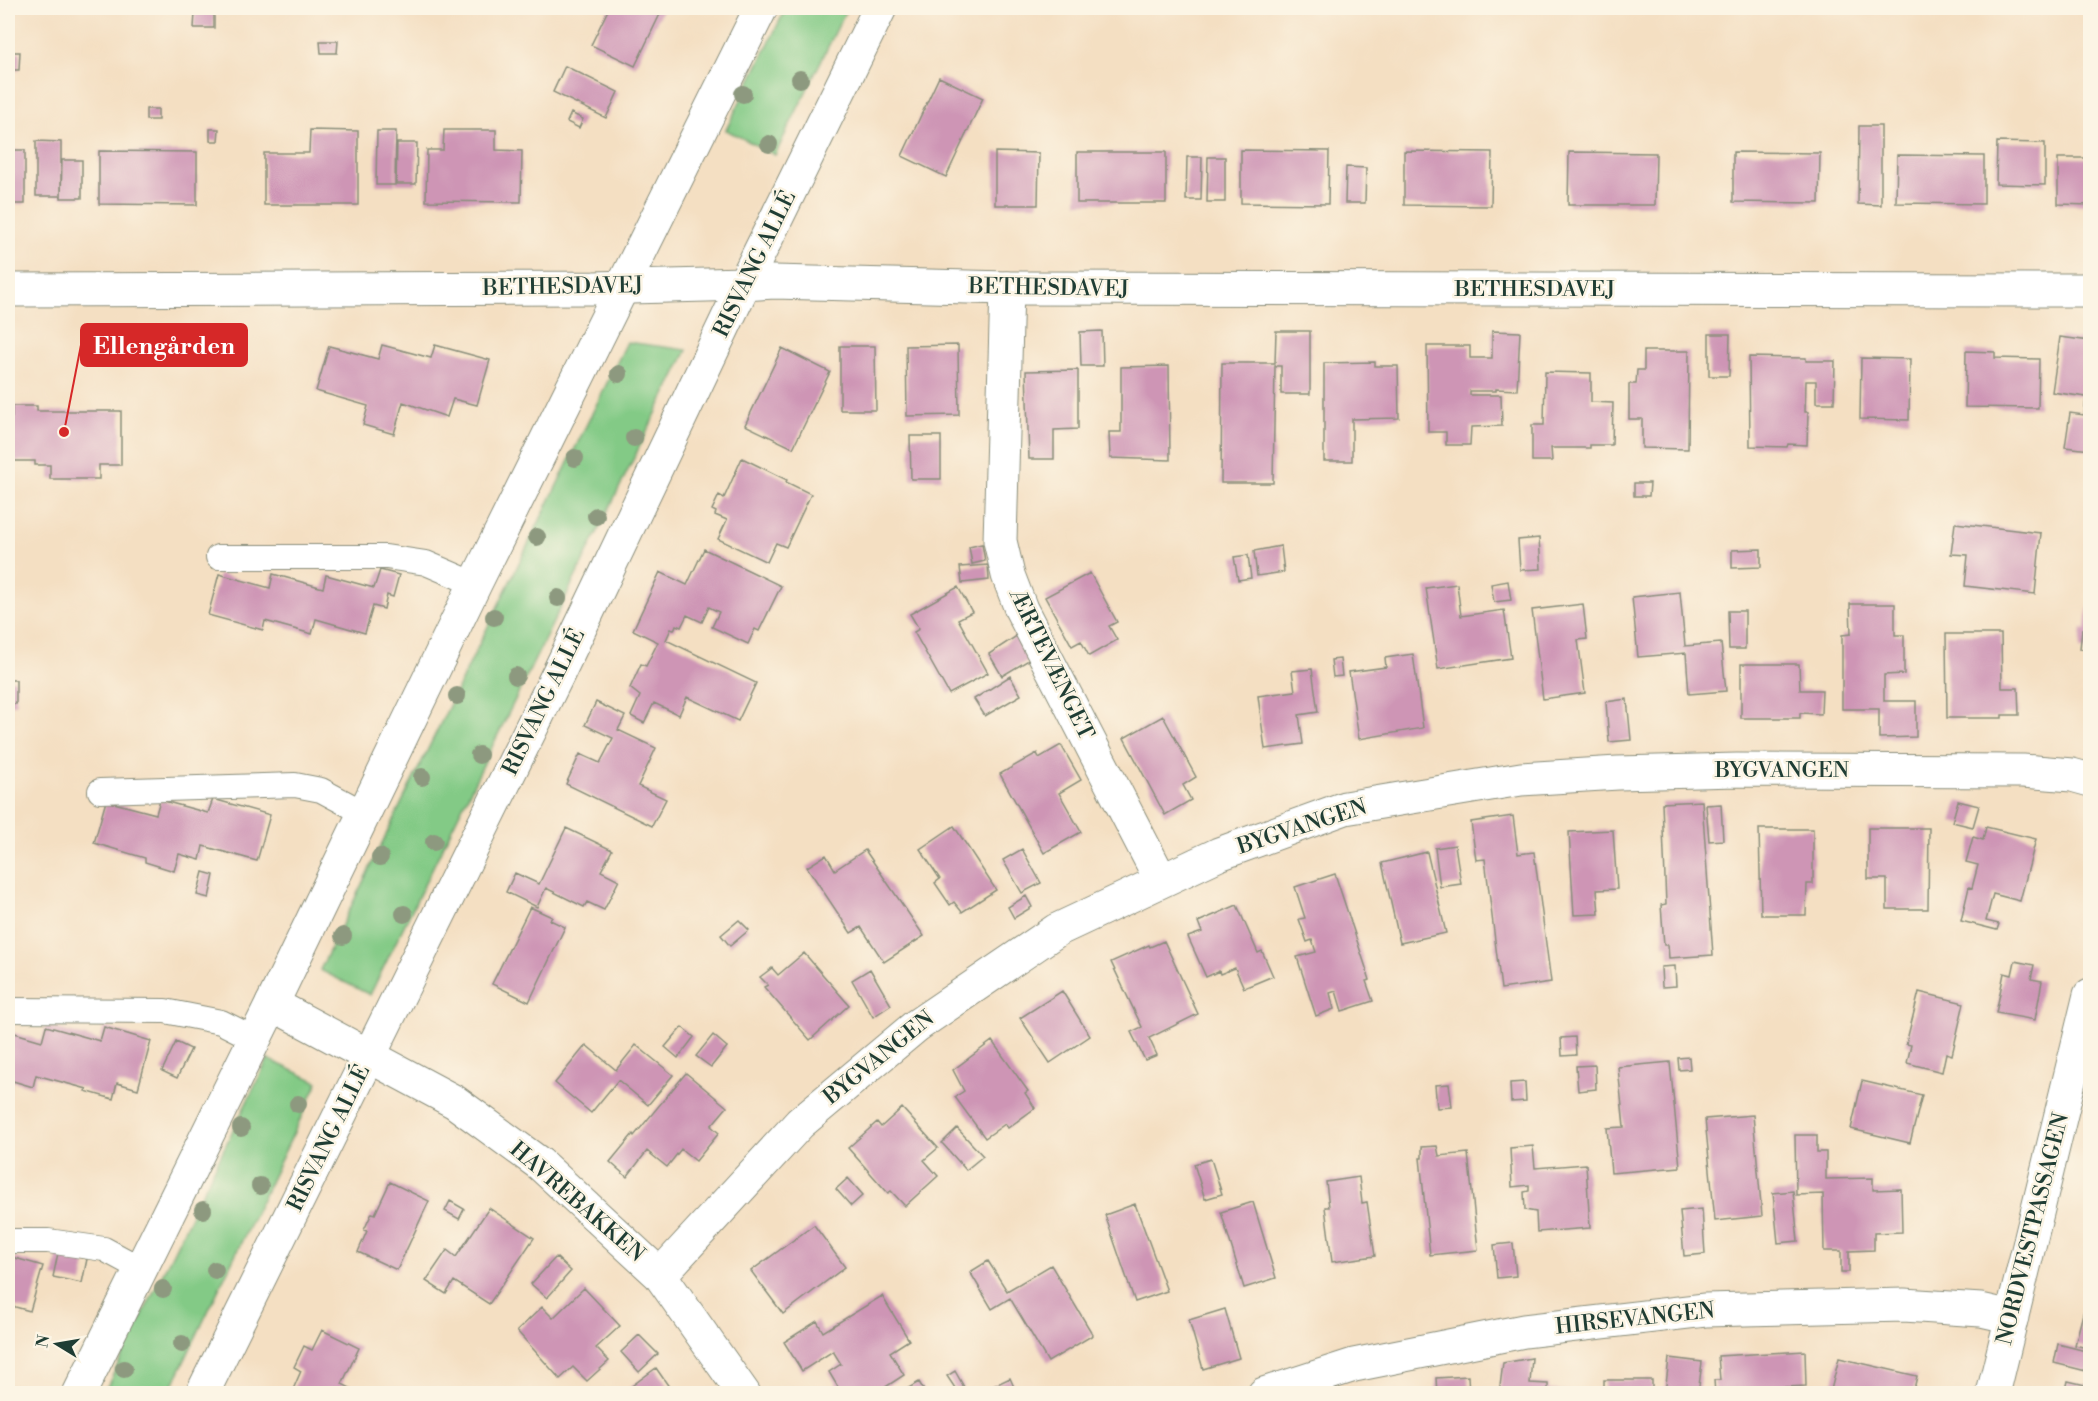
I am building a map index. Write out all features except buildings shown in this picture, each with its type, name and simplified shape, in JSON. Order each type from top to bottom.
[{"type":"street","points":[[79,1394],[255,1039],[621,287],[761,8]]},
{"type":"street","name":"RISVANG ALLÉ","points":[[202,1394],[559,672],[744,284],[880,8]]},
{"type":"street","name":"BETHESDAVEJ","points":[[8,290],[621,287],[774,282],[1007,288],[2091,291]]},
{"type":"street","name":"ÆRTEVÆNGET","points":[[1007,288],[1000,541],[1008,575],[1021,609],[1161,880]]},
{"type":"street","name":"BYGVANGEN","points":[[660,1275],[800,1123],[916,1026],[1057,930],[1219,854],[1345,808],[1521,779],[1618,772],[2023,771],[2072,775],[2091,780]]},
{"type":"street","name":"NORDVESTPASSAGEN","points":[[1993,1394],[2091,995]]},
{"type":"street","name":"HAVREBAKKEN","points":[[272,1004],[391,1070],[455,1102],[540,1164],[660,1275],[744,1394]]},
{"type":"street","name":"HIRSEVANGEN","points":[[1264,1394],[1354,1365],[1524,1331],[1705,1310],[1904,1305],[1981,1310],[2012,1317]]},
{"type":"lane","points":[[218,557],[386,557],[426,563],[475,584]]},
{"type":"lane","points":[[99,791],[295,785],[321,790],[364,813]]},
{"type":"lane","points":[[8,1010],[165,1011],[221,1022],[255,1039]]},
{"type":"lane","points":[[8,1240],[48,1241],[104,1249],[141,1269]]},
{"type":"green space","points":[[786,8],[847,8],[775,155],[726,130]]},
{"type":"green space","points":[[627,342],[687,350],[370,995],[320,970]]},
{"type":"green space","points":[[268,1059],[318,1082],[169,1393],[104,1393]]},
{"type":"place","name":"Ellengården","points":[[64,432]]}]
